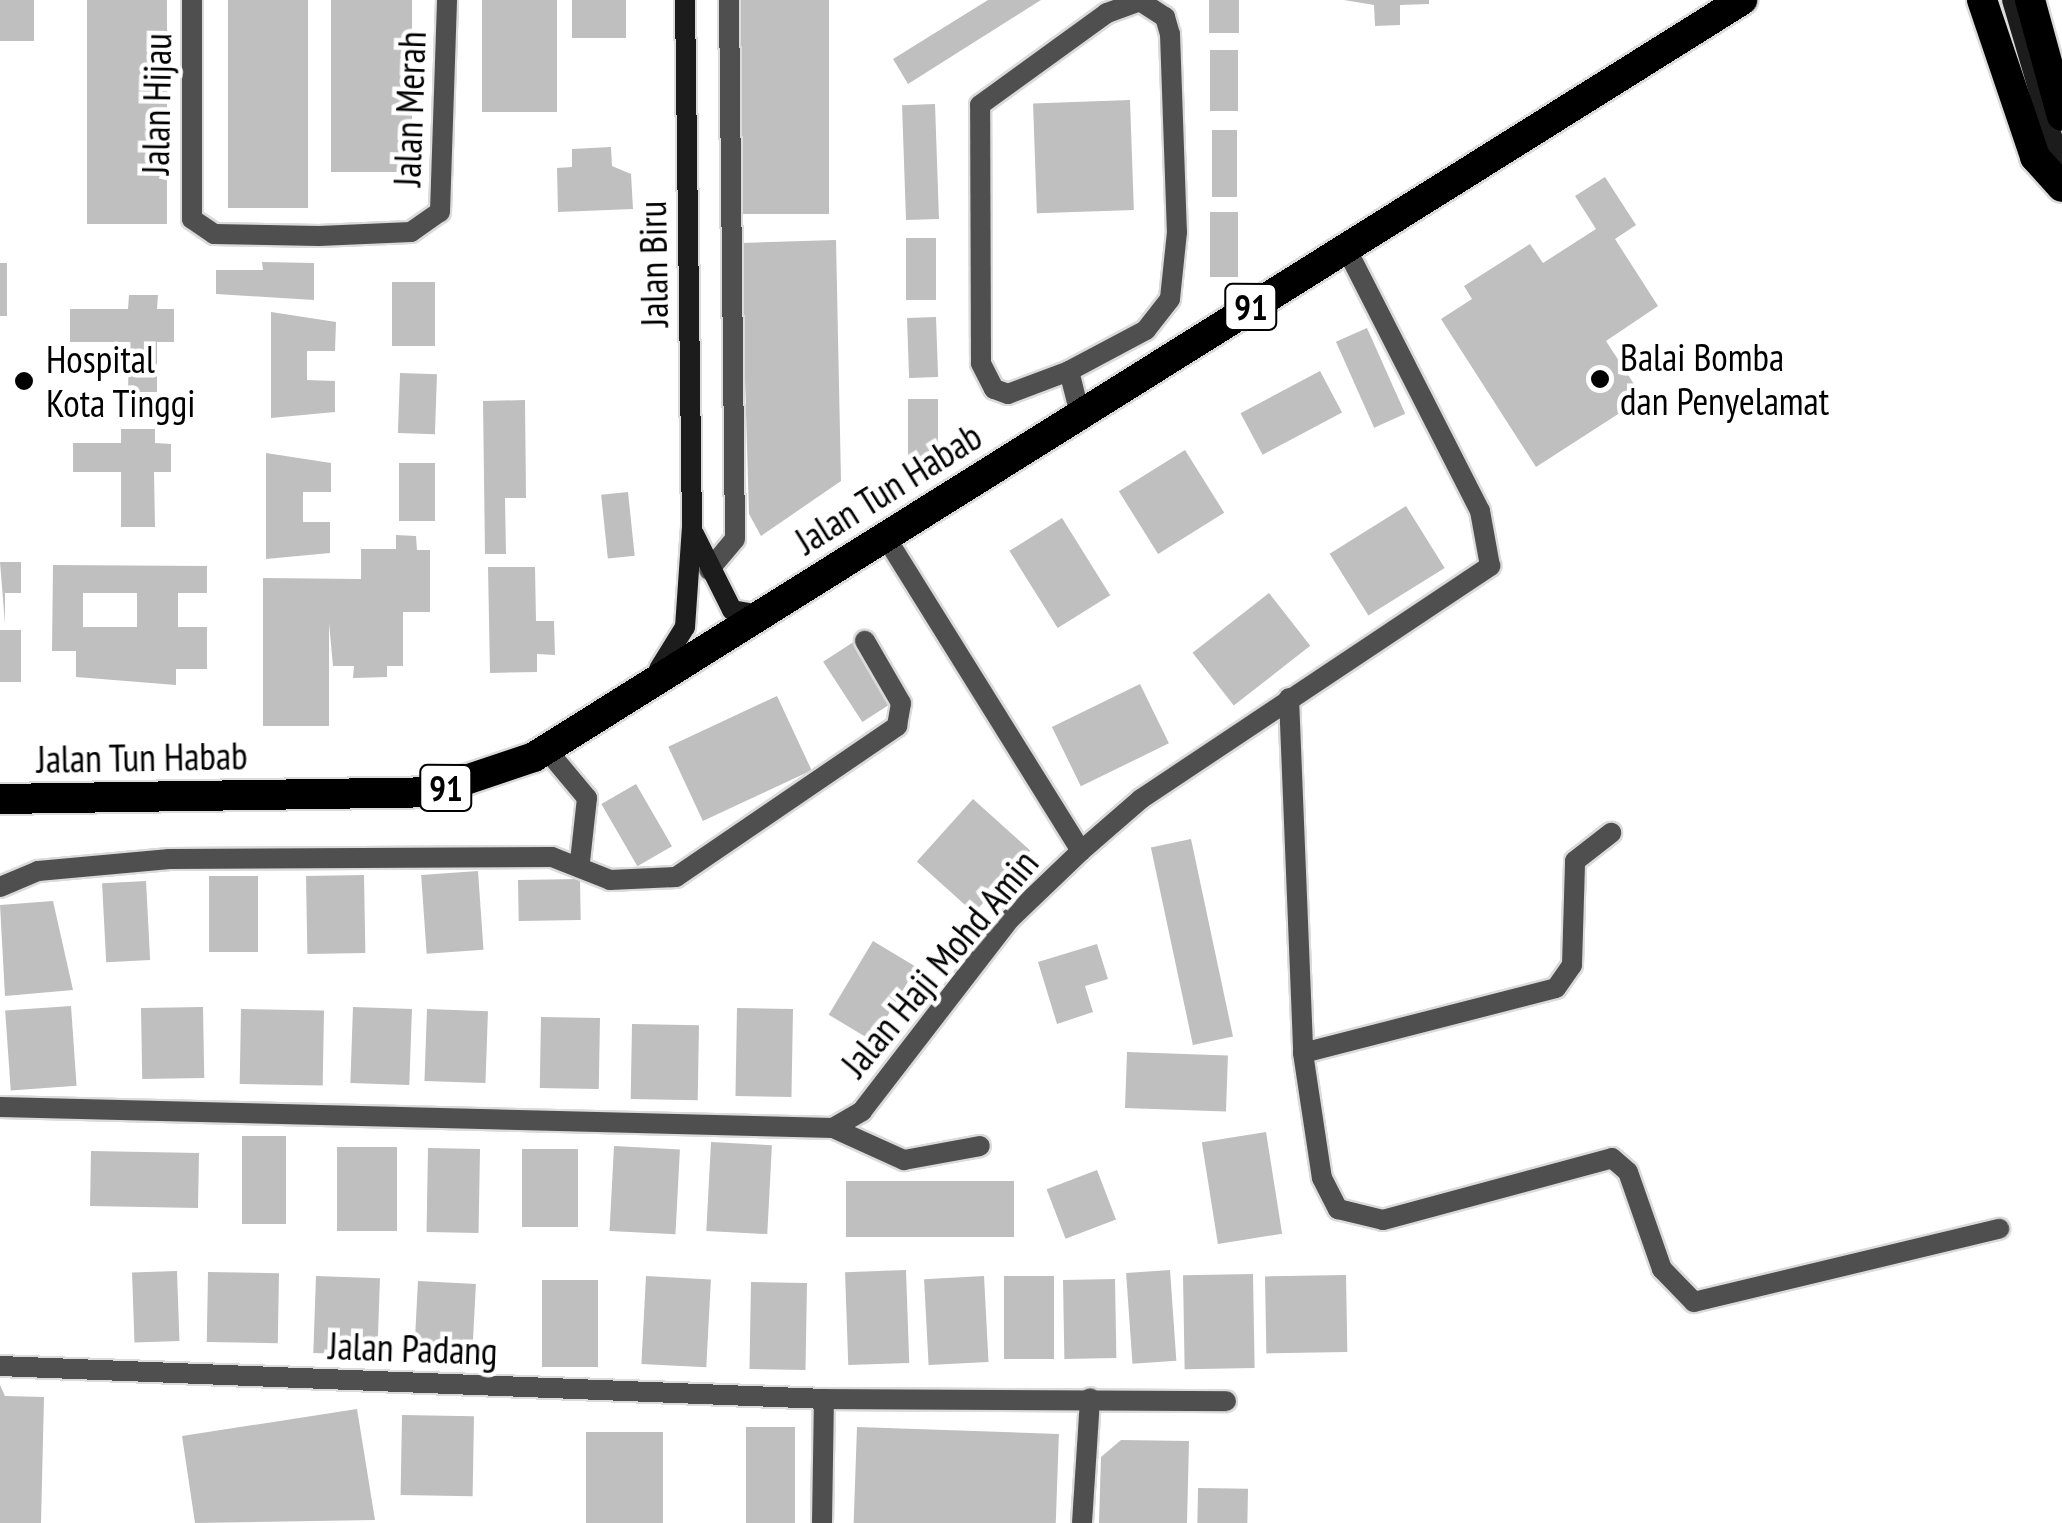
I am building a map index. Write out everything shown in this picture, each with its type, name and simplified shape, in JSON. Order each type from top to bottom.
[{"type":"highway","name":"Jalan Tun Habab","points":[[0,799],[430,792],[480,781],[546,749],[1742,0]]},
{"type":"highway","points":[[1982,0],[2036,157],[2062,187]]},
{"type":"highway","points":[[2030,0],[2062,116]]},
{"type":"street","name":"Jalan Hijau","points":[[192,0],[189,210],[205,232],[319,236]]},
{"type":"street","name":"Jalan Merah","points":[[319,236],[411,232],[440,212],[446,0]]},
{"type":"street","name":"Jalan Biru","points":[[636,692],[674,653],[685,627],[692,528],[685,0]]},
{"type":"street","points":[[709,570],[735,539],[729,0]]},
{"type":"street","points":[[2012,0],[2062,170]]},
{"type":"street","points":[[1140,1],[1165,17],[1170,34],[1177,232],[1170,298],[1146,330],[1070,371],[1008,394],[984,379],[976,116],[998,84],[1140,1]]},
{"type":"street","name":"Jalan Haji Mohd Amin","points":[[0,1107],[834,1128],[862,1111],[1010,920],[1081,850],[1289,698],[1482,574],[1494,551],[1346,248]]},
{"type":"street","points":[[1070,371],[1080,414]]},
{"type":"street","name":"Jalan Biru","points":[[692,528],[709,570],[732,610],[760,614]]},
{"type":"street","points":[[885,536],[1081,850]]},
{"type":"street","points":[[0,887],[32,872],[108,861],[580,861],[610,880],[676,877],[897,726],[901,703],[866,641]]},
{"type":"street","points":[[1289,698],[1303,1053],[1322,1178],[1352,1218],[1383,1220],[1612,1158],[1628,1172],[1662,1269],[1694,1302],[1999,1229]]},
{"type":"street","points":[[546,749],[587,798],[580,861]]},
{"type":"street","points":[[1303,1053],[1556,988],[1572,965],[1575,860],[1611,833]]},
{"type":"street","points":[[834,1128],[904,1160],[980,1146]]},
{"type":"street","name":"Jalan Padang","points":[[0,1366],[824,1399],[1226,1401]]},
{"type":"street","points":[[1082,1523],[1090,1398]]},
{"type":"street","points":[[822,1523],[824,1399]]},
{"type":"building","points":[[0,0],[34,0],[34,41],[0,41]]},
{"type":"building","points":[[87,0],[167,0],[167,224],[87,224]]},
{"type":"building","points":[[228,0],[308,0],[308,208],[228,208]]},
{"type":"building","points":[[331,0],[412,0],[412,172],[331,172]]},
{"type":"building","points":[[482,0],[557,0],[557,112],[482,112]]},
{"type":"building","points":[[572,0],[626,0],[626,38],[572,38]]},
{"type":"building","points":[[741,0],[829,0],[829,214],[741,214]]},
{"type":"building","points":[[988,0],[1041,0],[908,84],[893,59]]},
{"type":"building","points":[[1209,0],[1239,0],[1239,33],[1209,33]]},
{"type":"building","points":[[1344,0],[1429,0],[1429,4],[1400,5],[1400,25],[1375,26],[1374,5]]},
{"type":"building","points":[[1210,50],[1238,50],[1238,111],[1210,111]]},
{"type":"building","points":[[1130,100],[1134,210],[1037,213],[1033,103]]},
{"type":"building","points":[[935,104],[939,219],[906,220],[902,105]]},
{"type":"building","points":[[1212,130],[1237,130],[1237,197],[1212,197]]},
{"type":"building","points":[[611,147],[612,166],[631,174],[633,209],[558,212],[557,168],[572,167],[572,149]]},
{"type":"building","points":[[1605,177],[1636,225],[1615,239],[1658,306],[1606,341],[1643,398],[1536,467],[1441,319],[1472,299],[1464,286],[1530,244],[1543,263],[1596,229],[1575,196]]},
{"type":"building","points":[[1210,212],[1238,212],[1238,277],[1210,277]]},
{"type":"building","points":[[906,238],[936,238],[936,300],[906,300]]},
{"type":"building","points":[[836,240],[841,481],[761,536],[749,514],[741,243]]},
{"type":"building","points":[[262,262],[314,263],[314,300],[216,294],[216,270],[263,270]]},
{"type":"building","points":[[0,263],[7,263],[7,316],[0,316]]},
{"type":"building","points":[[392,282],[435,282],[435,346],[392,346]]},
{"type":"building","points":[[129,295],[158,295],[157,309],[174,309],[174,342],[157,342],[157,392],[128,392],[129,342],[70,342],[70,309],[128,309]]},
{"type":"building","points":[[271,312],[336,322],[335,351],[307,351],[307,380],[335,381],[335,412],[271,418]]},
{"type":"building","points":[[936,317],[938,377],[909,378],[907,318]]},
{"type":"building","points":[[1367,328],[1405,414],[1374,428],[1336,342]]},
{"type":"building","points":[[1320,371],[1342,412],[1263,455],[1241,413]]},
{"type":"building","points":[[400,373],[437,374],[435,434],[398,433]]},
{"type":"building","points":[[908,399],[938,399],[938,457],[908,457]]},
{"type":"building","points":[[525,400],[526,498],[505,498],[506,554],[485,554],[483,401]]},
{"type":"building","points":[[121,429],[155,429],[155,443],[171,444],[171,472],[154,472],[155,527],[121,527],[121,472],[73,472],[73,443],[121,443]]},
{"type":"building","points":[[1185,450],[1224,513],[1158,554],[1119,491]]},
{"type":"building","points":[[266,453],[331,463],[331,492],[303,492],[303,522],[330,522],[330,553],[266,559]]},
{"type":"building","points":[[399,463],[435,463],[435,521],[399,521]]},
{"type":"building","points":[[628,492],[635,556],[608,558],[601,495]]},
{"type":"building","points":[[1406,506],[1445,568],[1368,616],[1330,554]]},
{"type":"building","points":[[1062,518],[1110,595],[1058,628],[1009,551]]},
{"type":"building","points":[[396,535],[416,536],[417,550],[430,550],[430,612],[403,612],[403,666],[387,666],[387,677],[353,678],[354,666],[333,666],[329,623],[329,726],[263,726],[263,578],[361,579],[361,549],[396,549]]},
{"type":"building","points":[[0,562],[21,562],[21,593],[5,593],[5,624]]},
{"type":"building","points":[[53,565],[207,566],[207,593],[178,593],[178,627],[207,627],[207,669],[176,669],[176,685],[76,677],[76,651],[52,651]],"holes":[[[83,593],[137,593],[137,627],[83,627]]]},
{"type":"building","points":[[488,567],[535,567],[536,621],[554,621],[555,655],[537,654],[537,672],[490,673]]},
{"type":"building","points":[[1269,593],[1310,646],[1234,706],[1193,653]]},
{"type":"building","points":[[0,630],[21,630],[21,682],[0,682]]},
{"type":"building","points":[[855,641],[894,701],[862,722],[823,662]]},
{"type":"building","points":[[1140,684],[1169,743],[1081,786],[1052,727]]},
{"type":"building","points":[[777,696],[812,770],[703,821],[668,747]]},
{"type":"building","points":[[636,784],[672,846],[637,866],[601,804]]},
{"type":"building","points":[[973,799],[1030,851],[974,913],[917,861]]},
{"type":"building","points":[[1191,839],[1233,1037],[1193,1045],[1151,848]]},
{"type":"building","points":[[478,871],[484,950],[427,954],[421,875]]},
{"type":"building","points":[[364,875],[365,953],[307,954],[306,876]]},
{"type":"building","points":[[209,876],[258,876],[258,952],[209,952]]},
{"type":"building","points":[[580,879],[581,920],[519,921],[518,880]]},
{"type":"building","points":[[146,881],[150,960],[106,962],[102,883]]},
{"type":"building","points":[[53,901],[73,990],[5,996],[0,905]]},
{"type":"building","points":[[873,941],[917,967],[872,1041],[829,1015]]},
{"type":"building","points":[[1097,944],[1108,979],[1085,986],[1093,1012],[1057,1024],[1038,962]]},
{"type":"building","points":[[71,1006],[77,1086],[11,1090],[5,1011]]},
{"type":"building","points":[[203,1007],[204,1078],[142,1079],[141,1008]]},
{"type":"building","points":[[353,1007],[412,1009],[409,1085],[350,1083]]},
{"type":"building","points":[[737,1008],[793,1009],[791,1097],[735,1096]]},
{"type":"building","points":[[241,1009],[324,1010],[323,1085],[240,1084]]},
{"type":"building","points":[[427,1009],[488,1011],[485,1083],[424,1081]]},
{"type":"building","points":[[541,1017],[600,1018],[599,1089],[540,1088]]},
{"type":"building","points":[[632,1024],[699,1025],[698,1100],[631,1099]]},
{"type":"building","points":[[1127,1052],[1228,1056],[1226,1111],[1125,1108]]},
{"type":"building","points":[[1266,1132],[1282,1234],[1218,1244],[1202,1142]]},
{"type":"building","points":[[242,1136],[286,1136],[286,1224],[242,1224]]},
{"type":"building","points":[[711,1142],[772,1145],[767,1234],[706,1231]]},
{"type":"building","points":[[614,1146],[680,1149],[675,1234],[610,1231]]},
{"type":"building","points":[[337,1147],[397,1147],[397,1231],[337,1231]]},
{"type":"building","points":[[428,1148],[480,1149],[479,1233],[427,1232]]},
{"type":"building","points":[[522,1149],[578,1149],[578,1227],[522,1227]]},
{"type":"building","points":[[91,1151],[199,1153],[198,1208],[90,1206]]},
{"type":"building","points":[[1097,1170],[1116,1219],[1066,1239],[1047,1189]]},
{"type":"building","points":[[846,1181],[1014,1181],[1014,1237],[846,1237]]},
{"type":"building","points":[[906,1270],[909,1363],[848,1365],[845,1272]]},
{"type":"building","points":[[1170,1270],[1176,1361],[1132,1364],[1126,1273]]},
{"type":"building","points":[[177,1271],[179,1341],[134,1343],[132,1273]]},
{"type":"building","points":[[208,1272],[279,1273],[278,1343],[207,1342]]},
{"type":"building","points":[[1253,1274],[1255,1368],[1185,1369],[1183,1275]]},
{"type":"building","points":[[1346,1275],[1347,1352],[1266,1353],[1265,1276]]},
{"type":"building","points":[[316,1276],[380,1278],[377,1355],[313,1353]]},
{"type":"building","points":[[646,1276],[711,1279],[706,1367],[641,1364]]},
{"type":"building","points":[[984,1276],[989,1362],[929,1365],[924,1279]]},
{"type":"building","points":[[1004,1276],[1054,1276],[1054,1359],[1004,1359]]},
{"type":"building","points":[[1115,1279],[1116,1358],[1064,1359],[1063,1280]]},
{"type":"building","points":[[542,1280],[598,1280],[598,1367],[542,1367]]},
{"type":"building","points":[[418,1281],[476,1284],[472,1362],[414,1359]]},
{"type":"building","points":[[751,1282],[807,1283],[805,1370],[749,1369]]},
{"type":"building","points":[[0,1385],[5,1396],[44,1397],[41,1523],[0,1523]]},
{"type":"building","points":[[357,1409],[375,1520],[195,1523],[182,1436]]},
{"type":"building","points":[[402,1415],[474,1416],[473,1496],[401,1495]]},
{"type":"building","points":[[746,1427],[795,1427],[795,1523],[746,1523]]},
{"type":"building","points":[[857,1427],[1059,1434],[1056,1523],[854,1523]]},
{"type":"building","points":[[586,1432],[663,1432],[663,1523],[586,1523]]},
{"type":"building","points":[[1121,1440],[1189,1441],[1187,1523],[1099,1523],[1101,1457]]},
{"type":"building","points":[[1198,1488],[1248,1489],[1247,1523],[1197,1523]]},
{"type":"place","name":"Balai Bomba dan Penyelamat","points":[[1600,379]]},
{"type":"place","name":"Hospital Kota Tinggi","points":[[24,381]]}]
